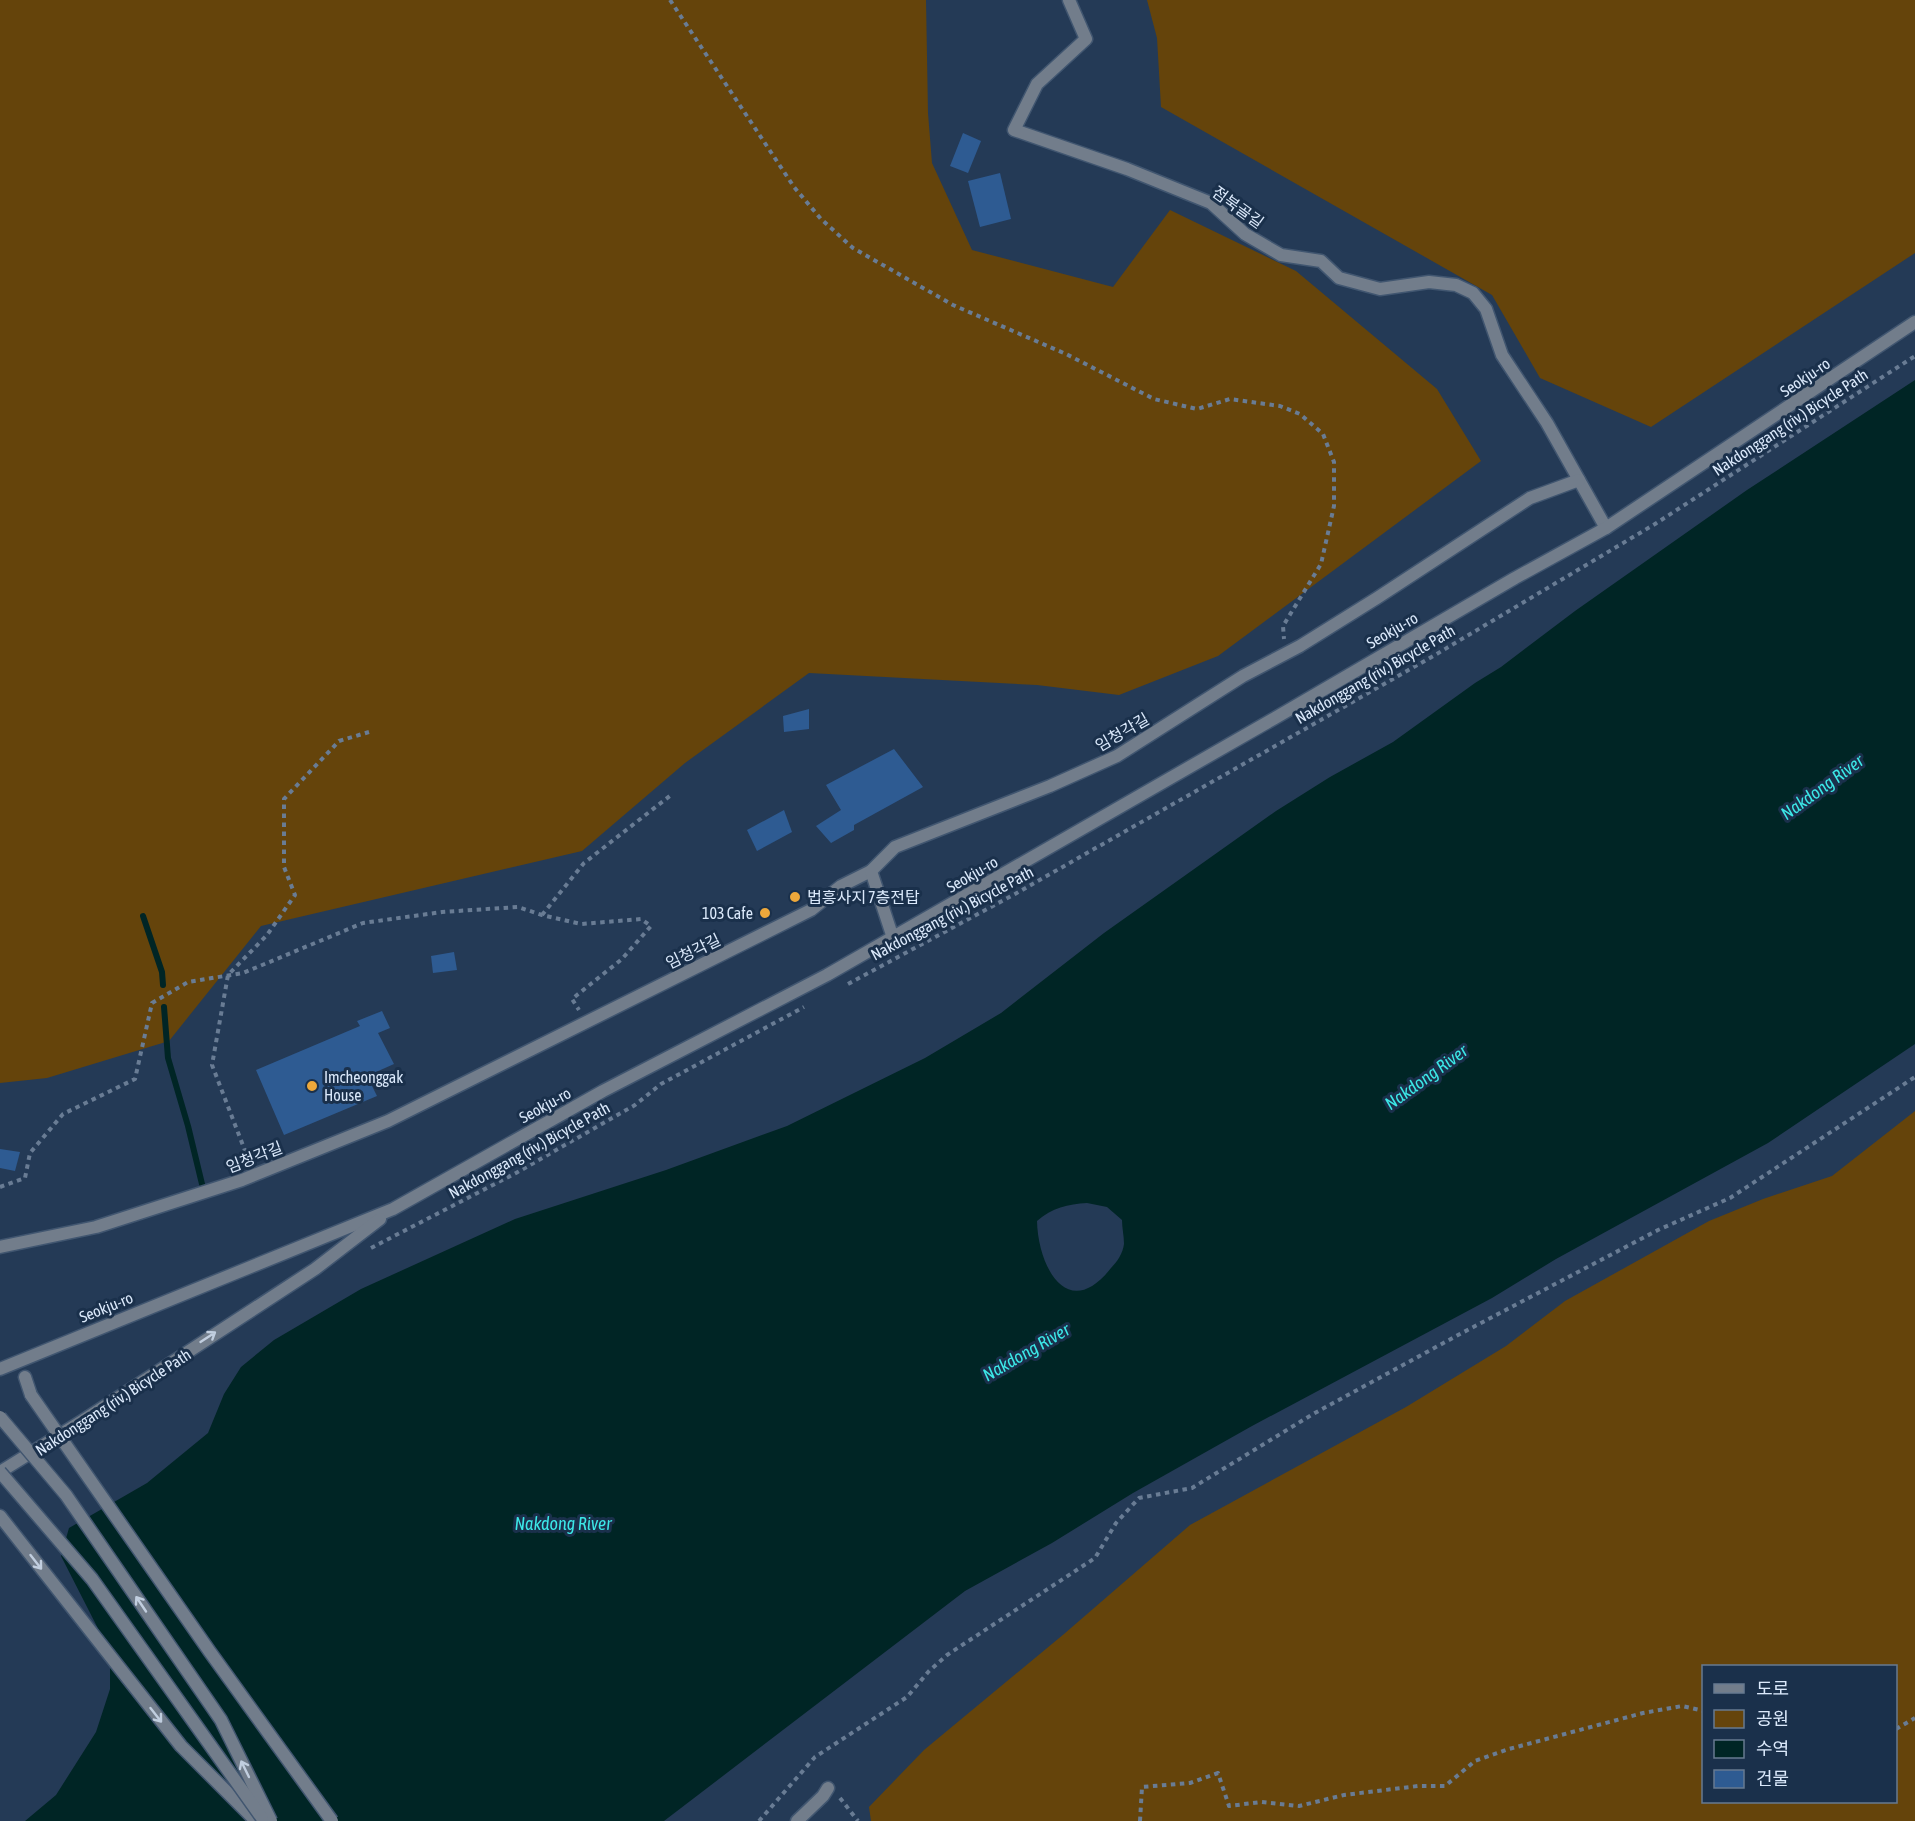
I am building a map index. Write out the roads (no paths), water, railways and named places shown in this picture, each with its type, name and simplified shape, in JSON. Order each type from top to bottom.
[{"type":"street","name":"점북골길","points":[[1069,0],[1086,39],[1037,84],[1014,130],[1127,169],[1211,203],[1245,234],[1281,255],[1321,261],[1339,278],[1380,290],[1429,282],[1456,285],[1473,293],[1486,309],[1502,355],[1547,423],[1606,528]]},
{"type":"street","name":"Seokju-ro","points":[[0,1369],[393,1209],[603,1091],[893,938],[1515,578],[1606,528],[1915,322]]},
{"type":"street","name":"임청각길","points":[[0,1246],[96,1227],[254,1175],[388,1121],[811,910],[842,886],[871,871],[895,848],[1050,786],[1117,756],[1243,676],[1377,598],[1530,498],[1579,480]]},
{"type":"street","points":[[871,871],[893,938]]},
{"type":"street","points":[[265,1821],[92,1579],[0,1472],[315,1269],[393,1209]]},
{"type":"street","points":[[25,1377],[31,1395],[203,1642],[332,1821]]},
{"type":"street","points":[[0,1417],[66,1495],[214,1710],[271,1821]]},
{"type":"street","points":[[0,1516],[181,1746],[256,1821]]},
{"type":"street","points":[[797,1821],[823,1796],[828,1788]]},
{"type":"water","name":"Nakdong River","points":[[1915,380],[1915,1044],[1768,1143],[1556,1259],[1492,1298],[1252,1426],[965,1591],[664,1821],[25,1821],[56,1795],[96,1732],[110,1689],[110,1652],[61,1556],[69,1528],[147,1483],[208,1433],[224,1394],[241,1367],[274,1340],[361,1289],[515,1219],[666,1170],[787,1126],[925,1058],[1001,1013],[1104,933],[1276,811],[1330,777],[1393,742],[1747,490]],"holes":[[[1087,1203],[1107,1207],[1122,1220],[1124,1244],[1121,1254],[1096,1284],[1081,1290],[1069,1289],[1058,1282],[1050,1271],[1043,1255],[1037,1221],[1054,1210],[1073,1204]]]},
{"type":"waterway","points":[[143,916],[162,972],[163,985]]},
{"type":"waterway","points":[[164,1007],[168,1058],[202,1184]]},
{"type":"place","name":"법흥사지 7층전탑","points":[[795,897]]},
{"type":"place","name":"103 Cafe","points":[[765,913]]},
{"type":"place","name":"Imcheonggak House","points":[[312,1086]]}]
